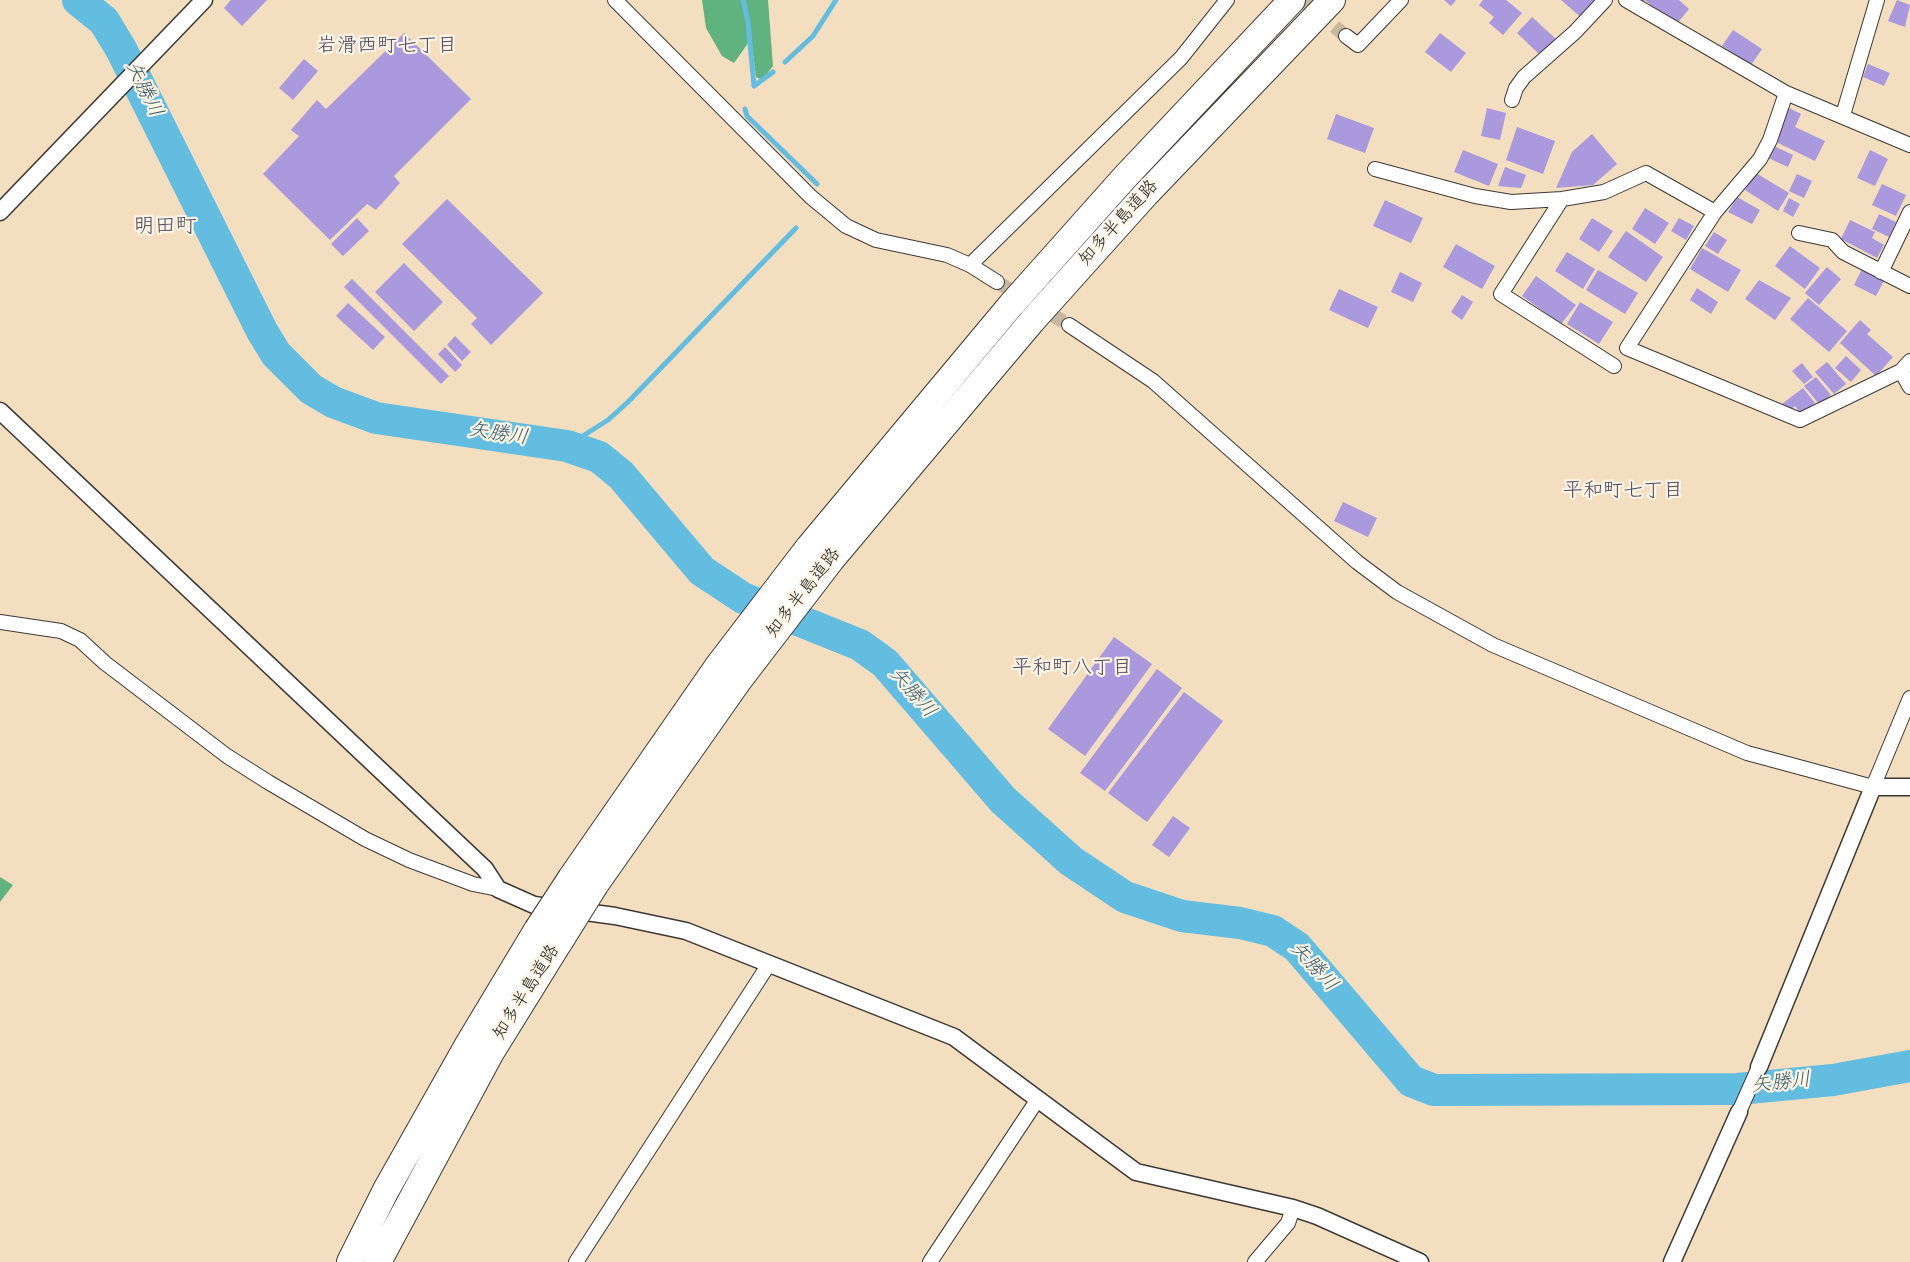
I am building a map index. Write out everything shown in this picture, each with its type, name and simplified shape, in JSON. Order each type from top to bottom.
[{"type":"highway","points":[[1228,65],[1233,39],[1271,0]]},
{"type":"highway","name":"知多半島道路","points":[[350,1262],[419,1131],[548,936],[717,666],[809,547],[1011,305],[1228,65],[1292,0]]},
{"type":"highway","name":"知多半島道路","points":[[583,881],[831,560],[1055,296],[1146,194],[1332,0]]},
{"type":"highway","name":"知多半島道路","points":[[378,1262],[490,1054],[548,936]]},
{"type":"street","points":[[0,212],[204,0]]},
{"type":"street","points":[[615,0],[811,197],[846,226],[876,240],[947,255],[970,265],[997,282]]},
{"type":"street","points":[[970,265],[1181,58],[1227,0]]},
{"type":"street","points":[[1346,36],[1358,45],[1401,0]]},
{"type":"street","points":[[1512,100],[1516,88],[1524,77],[1575,33],[1605,0]]},
{"type":"street","points":[[1626,0],[1786,93],[1910,145]]},
{"type":"street","points":[[1843,115],[1877,0]]},
{"type":"street","points":[[1786,93],[1770,140],[1760,159],[1714,212],[1627,348],[1800,420],[1906,366],[1910,387]]},
{"type":"street","points":[[1375,169],[1475,196],[1511,202],[1562,199],[1604,192],[1646,173],[1714,212]]},
{"type":"street","points":[[1562,199],[1501,294],[1614,366]]},
{"type":"street","points":[[1881,272],[1910,212]]},
{"type":"street","points":[[1799,233],[1832,240],[1843,252],[1910,286]]},
{"type":"street","points":[[1069,325],[1153,381],[1357,562],[1397,592],[1463,630],[1747,753],[1873,787],[1910,787]]},
{"type":"street","points":[[0,411],[485,869],[498,889]]},
{"type":"street","points":[[0,622],[61,631],[80,640],[105,663],[227,756],[365,839],[452,876],[498,889],[534,905],[615,916],[686,931],[954,1037],[1136,1172],[1317,1215],[1420,1262]]},
{"type":"street","points":[[1672,1262],[1759,1067],[1910,698]]},
{"type":"street","points":[[576,1262],[769,964]]},
{"type":"street","points":[[930,1262],[1038,1099]]},
{"type":"street","points":[[1255,1262],[1288,1223],[1293,1208]]},
{"type":"green space","points":[[702,0],[768,0],[773,66],[762,80],[756,77],[751,39],[734,63],[722,56],[706,28]]},
{"type":"green space","points":[[0,877],[13,885],[0,902]]},
{"type":"building","points":[[231,0],[267,0],[242,26],[224,8]]},
{"type":"building","points":[[1444,0],[1456,0],[1451,6]]},
{"type":"building","points":[[1483,0],[1506,0],[1522,13],[1503,35],[1489,23],[1494,17],[1479,5]]},
{"type":"building","points":[[1561,0],[1601,0],[1584,20]]},
{"type":"building","points":[[1634,0],[1645,0],[1640,6]]},
{"type":"building","points":[[1645,0],[1679,0],[1689,9],[1675,26]]},
{"type":"building","points":[[1897,0],[1910,5],[1905,27],[1888,21]]},
{"type":"building","points":[[1532,17],[1556,39],[1540,55],[1517,33]]},
{"type":"building","points":[[1733,30],[1762,49],[1751,65],[1722,46]]},
{"type":"building","points":[[404,33],[471,99],[394,176],[400,183],[376,210],[367,204],[330,240],[263,174],[299,136],[291,130],[317,100],[326,109]]},
{"type":"building","points":[[1440,33],[1466,53],[1451,72],[1425,52]]},
{"type":"building","points":[[304,59],[318,71],[293,100],[279,88]]},
{"type":"building","points":[[1868,64],[1890,73],[1884,86],[1863,77]]},
{"type":"building","points":[[1487,108],[1506,113],[1500,140],[1481,136]]},
{"type":"building","points":[[1789,108],[1801,114],[1795,127],[1825,141],[1815,161],[1774,141]]},
{"type":"building","points":[[1336,114],[1374,128],[1365,153],[1327,139]]},
{"type":"building","points":[[1517,127],[1555,141],[1543,174],[1506,160]]},
{"type":"building","points":[[1592,134],[1617,164],[1593,185],[1556,188],[1572,152]]},
{"type":"building","points":[[1774,146],[1793,155],[1788,167],[1768,158]]},
{"type":"building","points":[[1463,150],[1498,164],[1489,186],[1454,172]]},
{"type":"building","points":[[1870,150],[1888,159],[1875,186],[1857,178]]},
{"type":"building","points":[[1505,167],[1526,175],[1521,188],[1498,186]]},
{"type":"building","points":[[1756,173],[1789,193],[1778,211],[1745,190]]},
{"type":"building","points":[[1797,174],[1812,181],[1804,198],[1789,191]]},
{"type":"building","points":[[1882,184],[1906,195],[1896,216],[1872,205]]},
{"type":"building","points":[[1737,197],[1760,210],[1752,224],[1728,212]]},
{"type":"building","points":[[1789,198],[1800,204],[1793,217],[1783,211]]},
{"type":"building","points":[[447,199],[543,293],[491,345],[471,324],[477,318],[402,244]]},
{"type":"building","points":[[1385,200],[1423,218],[1411,243],[1373,226]]},
{"type":"building","points":[[1645,208],[1669,223],[1655,244],[1632,229]]},
{"type":"building","points":[[1879,214],[1896,222],[1889,237],[1872,229]]},
{"type":"building","points":[[357,218],[369,231],[343,256],[331,244]]},
{"type":"building","points":[[1592,218],[1613,231],[1599,252],[1579,239]]},
{"type":"building","points":[[1679,218],[1694,226],[1686,240],[1671,231]]},
{"type":"building","points":[[1850,220],[1875,232],[1872,238],[1884,245],[1877,258],[1841,239]]},
{"type":"building","points":[[1626,231],[1663,257],[1646,282],[1608,257]]},
{"type":"building","points":[[1714,232],[1727,240],[1718,254],[1705,246]]},
{"type":"building","points":[[1456,244],[1495,266],[1482,289],[1443,267]]},
{"type":"building","points":[[1790,246],[1820,268],[1805,289],[1775,266]]},
{"type":"building","points":[[1702,248],[1741,270],[1728,292],[1690,269]]},
{"type":"building","points":[[1567,252],[1595,269],[1583,289],[1555,271]]},
{"type":"building","points":[[404,263],[443,302],[414,331],[375,292]]},
{"type":"building","points":[[1827,267],[1841,279],[1819,305],[1805,293]]},
{"type":"building","points":[[1862,269],[1884,281],[1876,296],[1854,285]]},
{"type":"building","points":[[1598,270],[1638,293],[1625,314],[1586,290]]},
{"type":"building","points":[[1400,272],[1422,283],[1413,302],[1391,292]]},
{"type":"building","points":[[1536,276],[1576,305],[1561,324],[1522,296]]},
{"type":"building","points":[[352,279],[449,376],[441,384],[344,287]]},
{"type":"building","points":[[1759,280],[1791,298],[1775,320],[1745,299]]},
{"type":"building","points":[[1697,288],[1718,302],[1711,314],[1690,300]]},
{"type":"building","points":[[1339,289],[1378,307],[1368,328],[1329,310]]},
{"type":"building","points":[[1462,295],[1473,302],[1462,320],[1451,312]]},
{"type":"building","points":[[1808,298],[1847,331],[1829,352],[1790,319]]},
{"type":"building","points":[[1580,302],[1613,322],[1599,344],[1567,324]]},
{"type":"building","points":[[348,303],[385,337],[373,350],[336,316]]},
{"type":"building","points":[[1860,320],[1871,330],[1867,334],[1893,357],[1876,376],[1840,343]]},
{"type":"building","points":[[455,336],[471,352],[462,361],[447,345]]},
{"type":"building","points":[[445,347],[462,365],[455,372],[438,354]]},
{"type":"building","points":[[1846,356],[1861,370],[1851,382],[1835,368]]},
{"type":"building","points":[[1827,362],[1846,384],[1834,394],[1815,372]]},
{"type":"building","points":[[1802,363],[1813,377],[1804,384],[1792,371]]},
{"type":"building","points":[[1816,377],[1831,395],[1820,405],[1804,386]]},
{"type":"building","points":[[1803,388],[1815,403],[1801,414],[1795,406],[1788,412],[1782,404]]},
{"type":"building","points":[[1343,502],[1377,518],[1368,537],[1334,521]]},
{"type":"building","points":[[1114,637],[1152,664],[1085,756],[1048,729]]},
{"type":"building","points":[[1157,669],[1182,688],[1105,791],[1080,773]]},
{"type":"building","points":[[1184,692],[1223,721],[1147,822],[1108,793]]},
{"type":"building","points":[[1173,816],[1190,828],[1169,857],[1152,845]]},
{"type":"waterway","name":"矢勝川","points":[[78,0],[104,21],[121,49],[262,331],[276,354],[311,389],[333,402],[376,418],[567,446],[599,457],[621,475],[702,571],[743,598],[860,645],[885,663],[1003,800],[1071,861],[1125,897],[1182,916],[1240,923],[1273,931],[1297,947],[1411,1081],[1434,1090],[1738,1089],[1833,1080],[1910,1066]]},
{"type":"waterway","points":[[743,0],[748,22],[754,86]]},
{"type":"waterway","points":[[785,62],[813,36],[836,0]]},
{"type":"waterway","points":[[754,86],[773,72]]},
{"type":"waterway","points":[[745,109],[747,116],[817,184]]},
{"type":"waterway","points":[[567,446],[608,420],[628,402],[796,228]]},
{"type":"tunnel","points":[[1302,0],[1346,36]]},
{"type":"tunnel","points":[[997,282],[1069,325]]},
{"type":"district","name":"岩滑西町七丁目","points":[[387,48]]},
{"type":"district","name":"明田町","points":[[165,229]]},
{"type":"district","name":"平和町七丁目","points":[[1623,493]]},
{"type":"district","name":"平和町八丁目","points":[[1072,670]]}]
